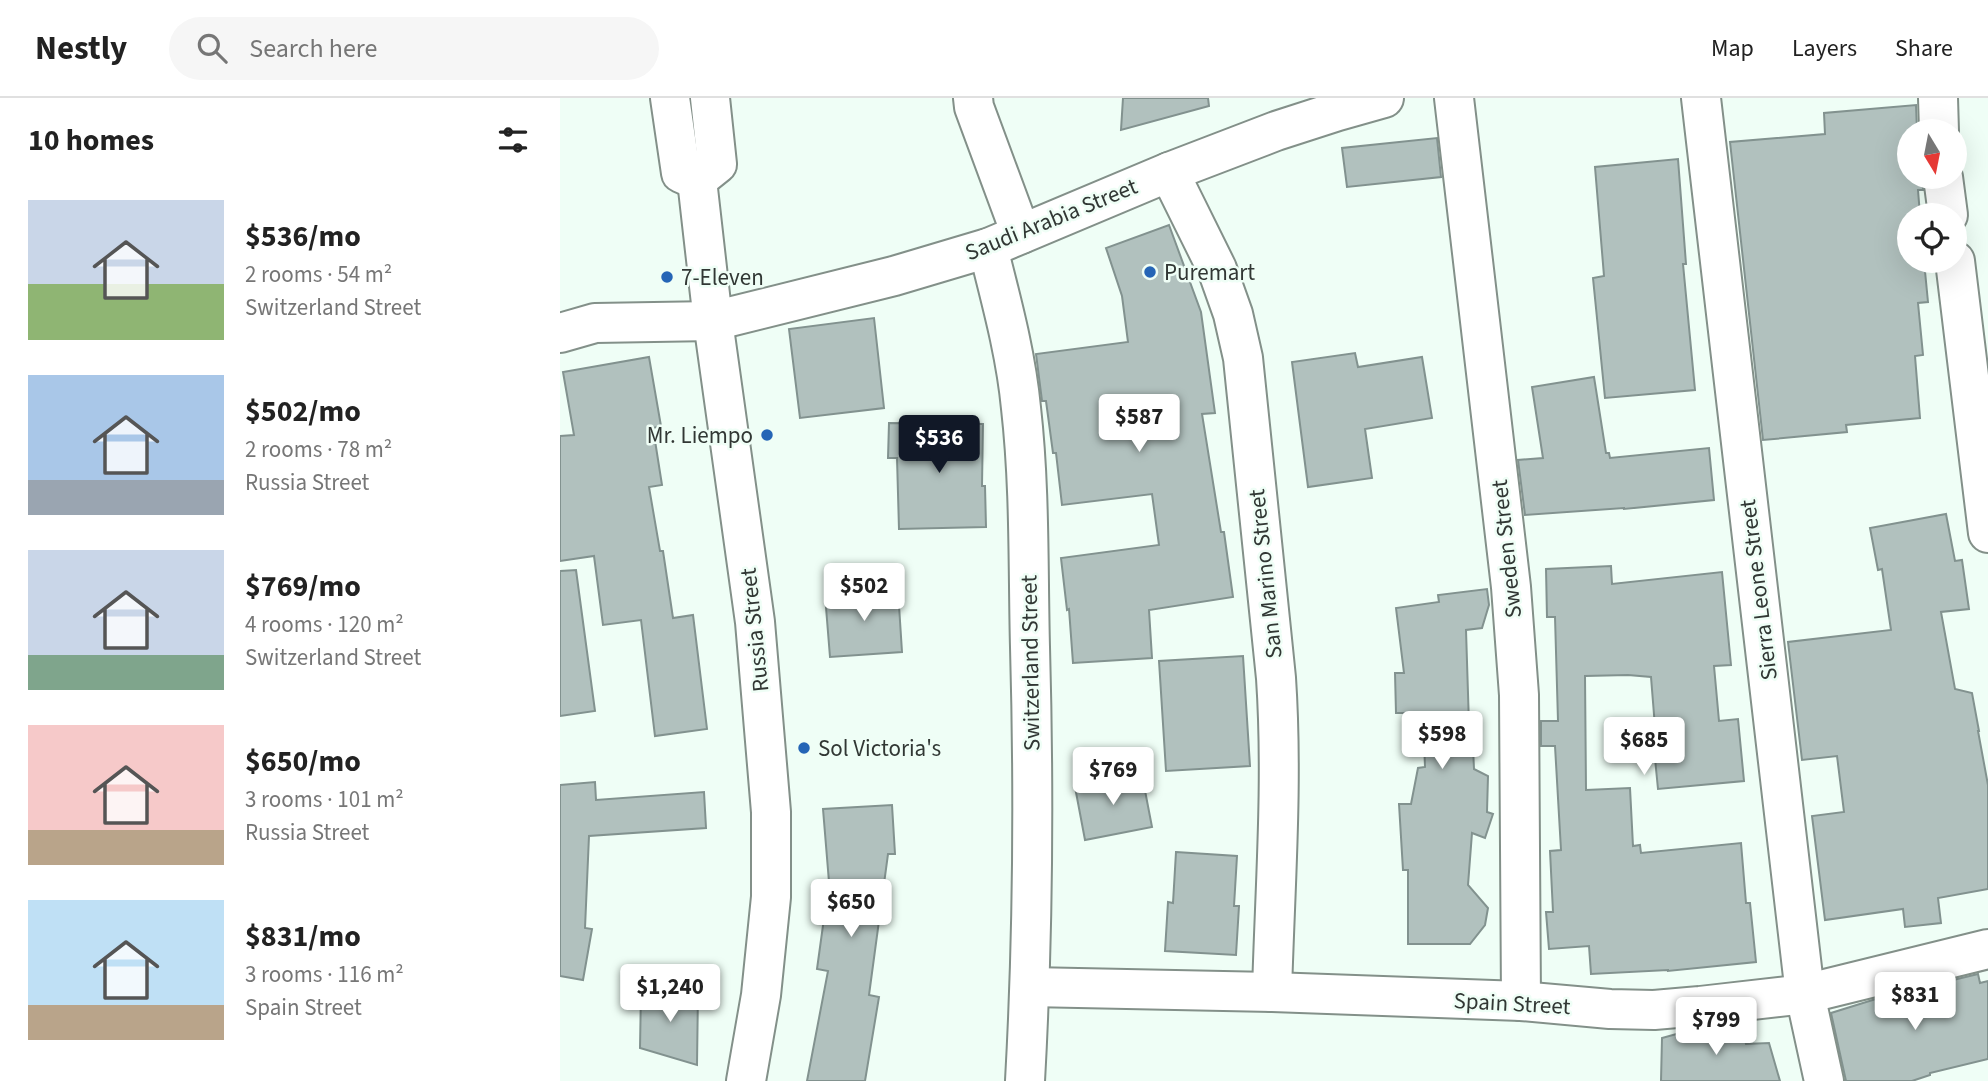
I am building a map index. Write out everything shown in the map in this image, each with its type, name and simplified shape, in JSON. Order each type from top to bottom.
[{"type":"street","name":"Russia Street","points":[[670,98],[687,164],[713,321],[755,622],[771,812],[771,897],[761,995],[746,1081]]},
{"type":"street","points":[[687,164],[717,164],[710,98]]},
{"type":"street","name":"Switzerland Street","points":[[972,98],[1004,241],[1025,459],[1032,712],[1030,987],[1025,1081]]},
{"type":"street","name":"Saudi Arabia Street","points":[[560,333],[594,323],[713,321],[894,276],[1004,241],[1169,172],[1276,131],[1384,98]]},
{"type":"street","name":"Sweden Street","points":[[1454,98],[1511,587],[1519,695],[1521,1001]]},
{"type":"street","name":"Sierra Leone Street","points":[[1701,98],[1805,994],[1824,1081]]},
{"type":"street","points":[[1938,98],[1939,119]]},
{"type":"street","name":"San Marino Street","points":[[1169,172],[1217,269],[1233,314],[1243,358],[1279,724],[1272,992]]},
{"type":"street","points":[[1959,273],[1976,324],[1988,533]]},
{"type":"street","name":"Spain Street","points":[[1030,987],[1521,1001],[1654,1010],[1805,994],[1988,949]]},
{"type":"building","points":[[1123,98],[1208,98],[1209,106],[1121,130]]},
{"type":"building","points":[[1916,105],[1917,119],[1897,119],[1897,189],[1923,190],[1918,190],[1919,203],[1897,203],[1897,273],[1925,273],[1928,302],[1918,303],[1923,355],[1915,356],[1920,418],[1846,425],[1847,432],[1763,440],[1730,142],[1825,134],[1824,113]]},
{"type":"building","points":[[1437,138],[1441,177],[1347,187],[1342,148]]},
{"type":"building","points":[[1678,159],[1686,264],[1683,264],[1695,390],[1605,398],[1593,278],[1604,276],[1595,167]]},
{"type":"building","points":[[1169,225],[1201,312],[1215,413],[1202,414],[1233,597],[1149,610],[1152,658],[1073,663],[1069,609],[1067,610],[1061,558],[1159,545],[1152,494],[1062,505],[1056,453],[1053,453],[1046,401],[1042,401],[1036,354],[1128,342],[1122,296],[1106,248]]},
{"type":"building","points":[[874,318],[884,408],[800,418],[789,329]]},
{"type":"building","points":[[1355,353],[1358,367],[1422,357],[1432,418],[1365,429],[1372,478],[1308,487],[1292,362]]},
{"type":"building","points":[[649,357],[661,426],[653,428],[662,485],[649,487],[660,551],[663,551],[673,618],[693,615],[707,729],[655,736],[641,620],[603,625],[594,556],[560,561],[560,436],[574,435],[563,372]]},
{"type":"building","points":[[1594,377],[1606,453],[1609,453],[1610,458],[1709,448],[1714,500],[1525,515],[1518,460],[1543,458],[1532,387]]},
{"type":"building","points":[[889,423],[983,424],[982,486],[985,486],[986,527],[899,529],[897,458],[888,458]]},
{"type":"building","points":[[1946,514],[1955,561],[1962,560],[1969,609],[1941,612],[1955,689],[1972,693],[1979,731],[1988,785],[1988,889],[1938,898],[1941,923],[1905,927],[1903,909],[1825,920],[1812,816],[1844,812],[1837,756],[1802,760],[1788,642],[1891,630],[1882,569],[1878,570],[1870,528]]},
{"type":"building","points":[[1611,566],[1612,584],[1722,572],[1731,665],[1714,666],[1719,721],[1738,719],[1744,781],[1658,789],[1652,728],[1655,727],[1651,677],[1585,676],[1586,790],[1630,788],[1633,846],[1640,845],[1641,853],[1741,843],[1746,903],[1750,903],[1756,962],[1668,971],[1591,974],[1589,946],[1549,949],[1546,912],[1553,912],[1550,851],[1561,850],[1555,746],[1541,746],[1541,721],[1558,721],[1555,617],[1547,617],[1546,569]]},
{"type":"building","points":[[576,570],[595,711],[560,716],[560,571]]},
{"type":"building","points":[[1487,589],[1489,605],[1482,628],[1466,630],[1469,725],[1472,725],[1474,769],[1488,776],[1487,812],[1493,814],[1485,838],[1472,833],[1468,885],[1488,908],[1485,925],[1470,944],[1408,944],[1408,870],[1403,870],[1399,804],[1411,804],[1418,768],[1425,767],[1423,713],[1396,713],[1395,673],[1404,673],[1396,608],[1439,602],[1438,595]]},
{"type":"building","points":[[898,590],[902,652],[830,657],[825,595]]},
{"type":"building","points":[[1243,656],[1250,766],[1166,771],[1159,661]]},
{"type":"building","points":[[1142,775],[1152,827],[1085,840],[1075,787]]},
{"type":"building","points":[[595,782],[596,800],[704,792],[706,828],[589,836],[585,928],[592,929],[583,980],[560,976],[560,785]]},
{"type":"building","points":[[892,805],[895,854],[888,854],[869,995],[879,997],[865,1081],[807,1081],[828,971],[817,969],[829,882],[823,809]]},
{"type":"building","points":[[1176,852],[1237,856],[1234,906],[1239,906],[1236,955],[1165,951],[1168,902],[1173,903]]},
{"type":"building","points":[[1978,974],[1980,983],[1988,981],[1988,1059],[1930,1073],[1912,1081],[1846,1081],[1831,1013],[1879,998]]},
{"type":"building","points":[[641,991],[698,991],[697,1065],[640,1048]]},
{"type":"building","points":[[1741,1023],[1746,1044],[1769,1043],[1780,1081],[1661,1081],[1662,1038],[1698,1028]]},
{"type":"place","name":"Puremart","points":[[1150,272]]},
{"type":"place","name":"7-Eleven","points":[[667,277]]},
{"type":"place","name":"Mr. Liempo","points":[[767,435]]},
{"type":"place","name":"Sol Victoria's","points":[[804,748]]}]
